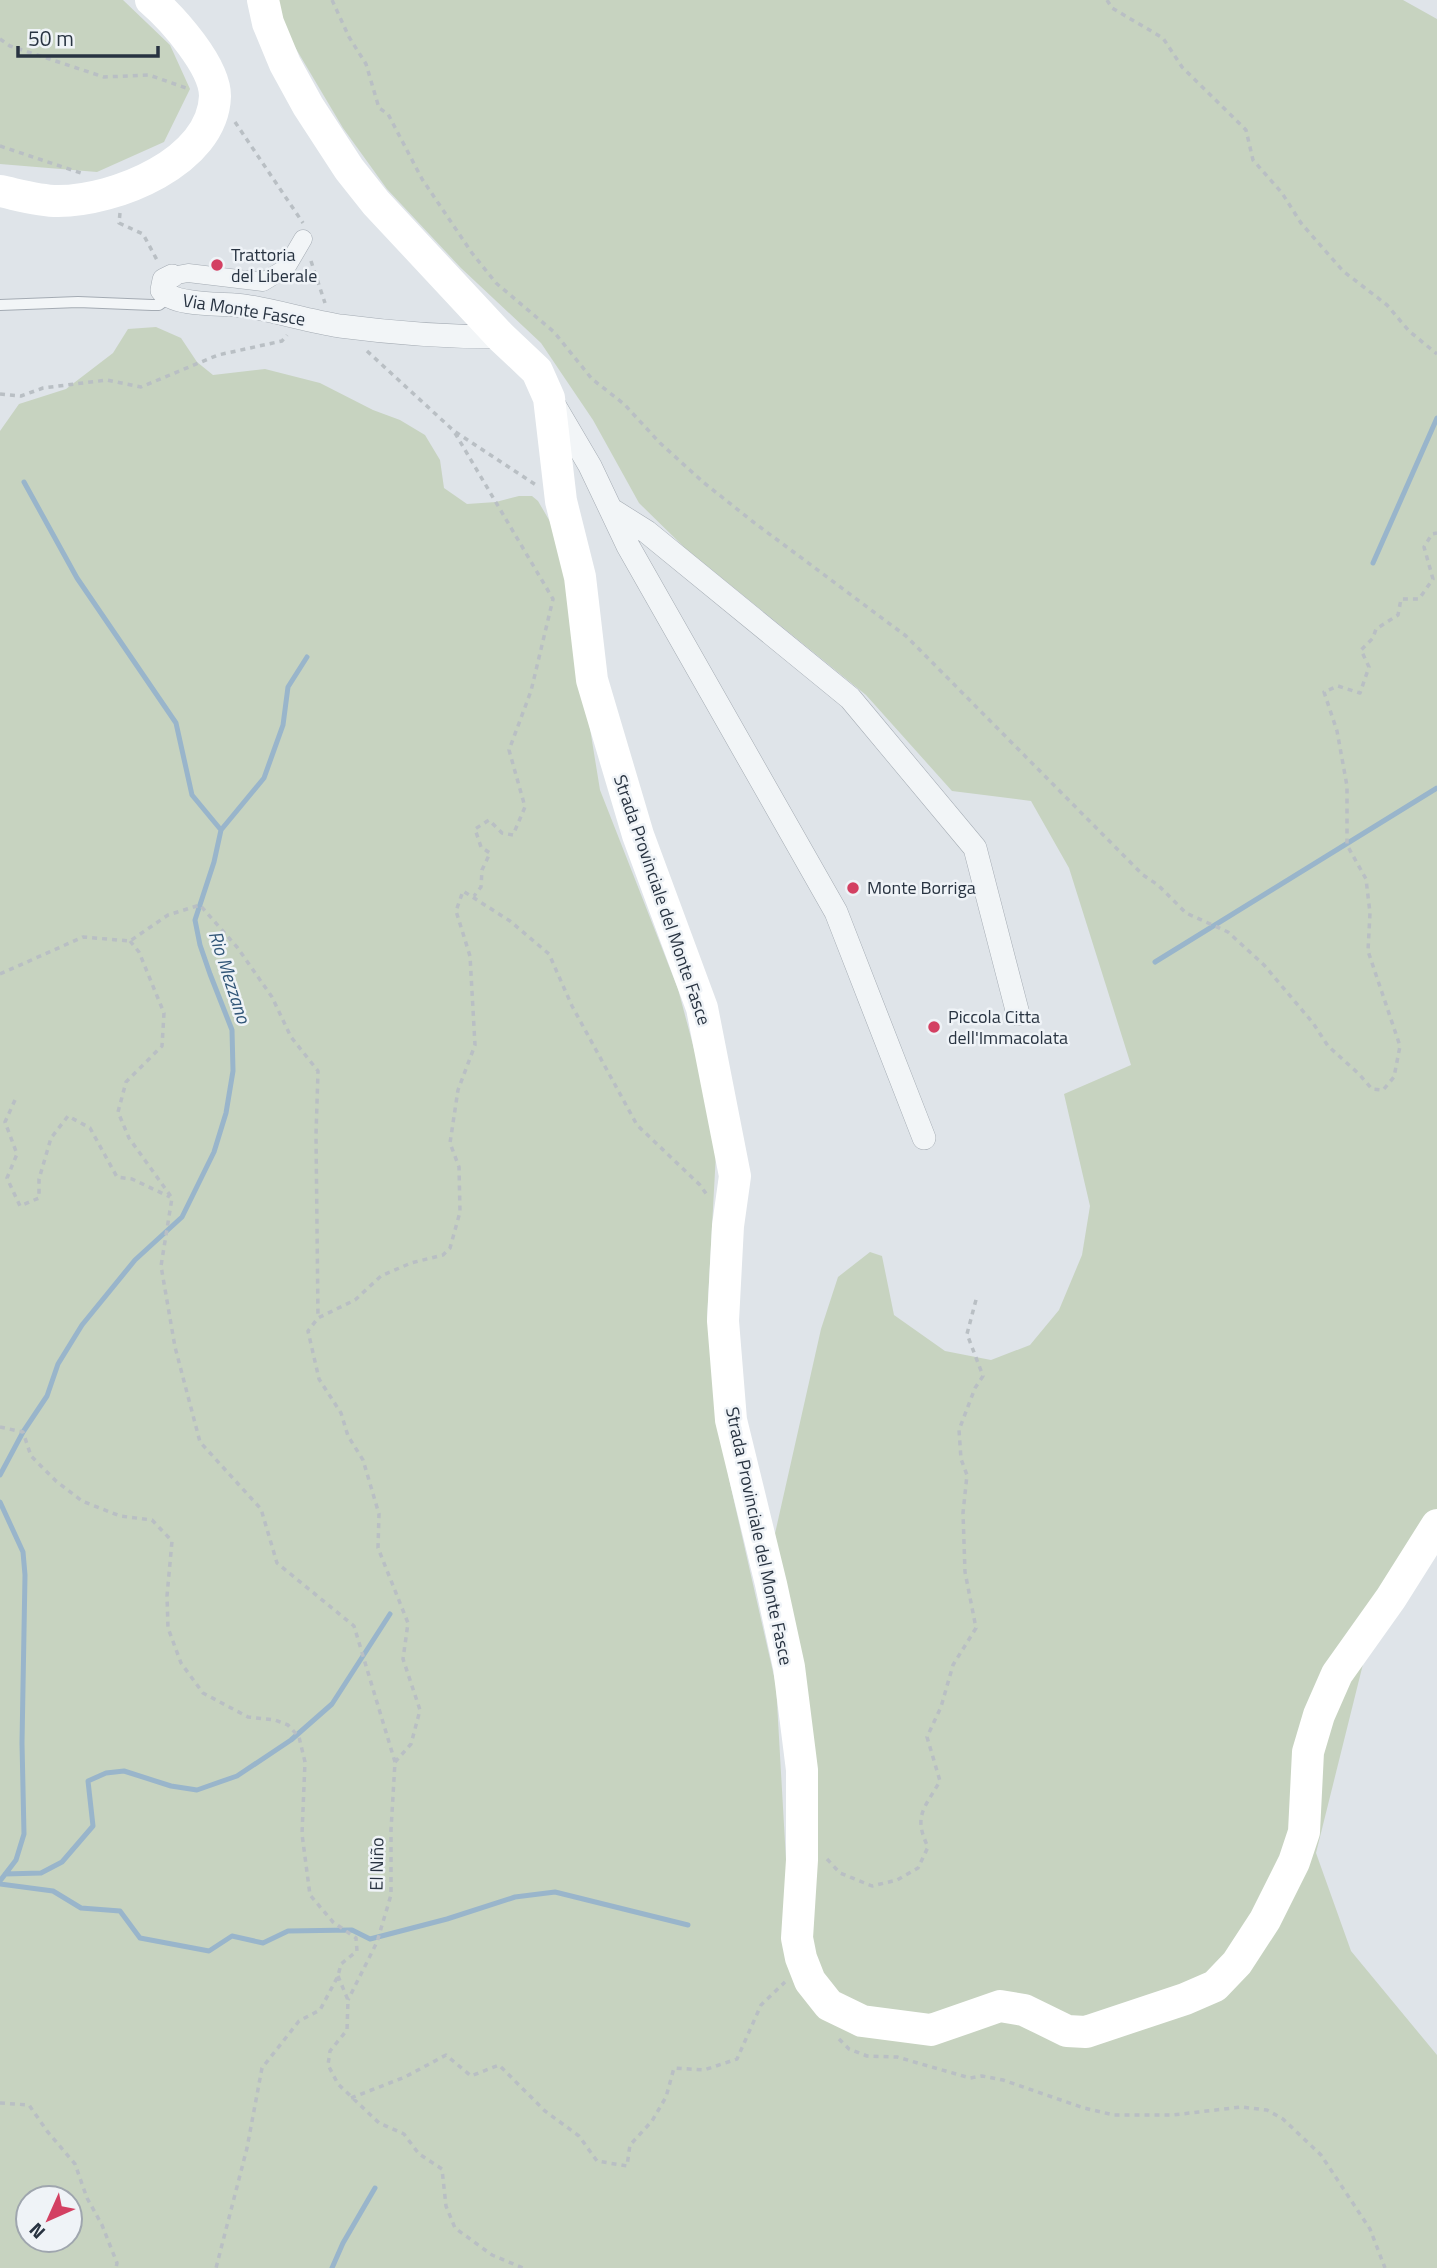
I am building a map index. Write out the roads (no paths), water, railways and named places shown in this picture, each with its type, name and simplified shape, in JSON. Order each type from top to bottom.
[{"type":"main road","points":[[0,191],[57,201],[85,198],[124,188],[170,166],[193,147],[211,119],[215,94],[202,57],[150,0]]},
{"type":"main road","name":"Strada Provinciale del Monte Fasce","points":[[263,0],[268,23],[285,64],[308,106],[349,169],[376,203],[501,337],[537,370],[550,398],[561,502],[580,577],[592,680],[638,835],[702,1008],[735,1176],[728,1226],[723,1321],[731,1420],[789,1668],[802,1770],[802,1860],[797,1938],[810,1981],[830,2005],[862,2021],[931,2030],[1000,2006],[1024,2010],[1066,2031],[1086,2032],[1185,1999],[1215,1986],[1237,1964],[1265,1920],[1294,1862],[1304,1832],[1308,1752],[1319,1715],[1337,1674],[1391,1598],[1437,1525]]},
{"type":"street","name":"Via Monte Fasce","points":[[303,239],[286,268],[263,282],[177,282],[184,301],[246,306],[339,326],[408,333],[501,337]]},
{"type":"street","points":[[550,398],[590,466],[628,546],[836,912],[924,1138]]},
{"type":"street","points":[[612,510],[648,532],[850,698],[975,848],[1018,1014]]},
{"type":"lane","points":[[0,306],[78,302],[159,305],[177,282]]},
{"type":"waterway","points":[[1373,563],[1437,418]]},
{"type":"waterway","points":[[24,482],[77,578],[176,723],[192,795],[221,830]]},
{"type":"waterway","name":"Rio Mezzano","points":[[0,1475],[23,1432],[47,1396],[58,1364],[82,1325],[135,1260],[182,1217],[214,1152],[226,1113],[233,1071],[232,1030],[200,945],[195,920],[214,862],[221,830],[264,778],[283,725],[288,687],[307,657]]},
{"type":"waterway","points":[[1155,962],[1437,788]]},
{"type":"waterway","name":"Rio Mezzano","points":[[0,1502],[23,1552],[25,1575],[22,1743],[24,1834],[16,1860],[0,1881]]},
{"type":"waterway","points":[[5,1874],[41,1873],[62,1862],[93,1826],[88,1781],[106,1773],[124,1771],[171,1786],[197,1790],[237,1776],[291,1740],[332,1704],[390,1614]]},
{"type":"waterway","points":[[0,1884],[53,1891],[81,1908],[120,1911],[140,1938],[209,1951],[232,1936],[263,1943],[288,1931],[352,1930],[370,1939],[447,1919],[515,1897],[555,1892],[688,1925]]},
{"type":"waterway","points":[[332,2268],[343,2243],[375,2188]]},
{"type":"place","name":"Trattoria del Liberale","points":[[217,265]]},
{"type":"place","name":"Monte Borriga","points":[[853,888]]},
{"type":"place","name":"Piccola Citta dell'Immacolata","points":[[934,1027]]}]
